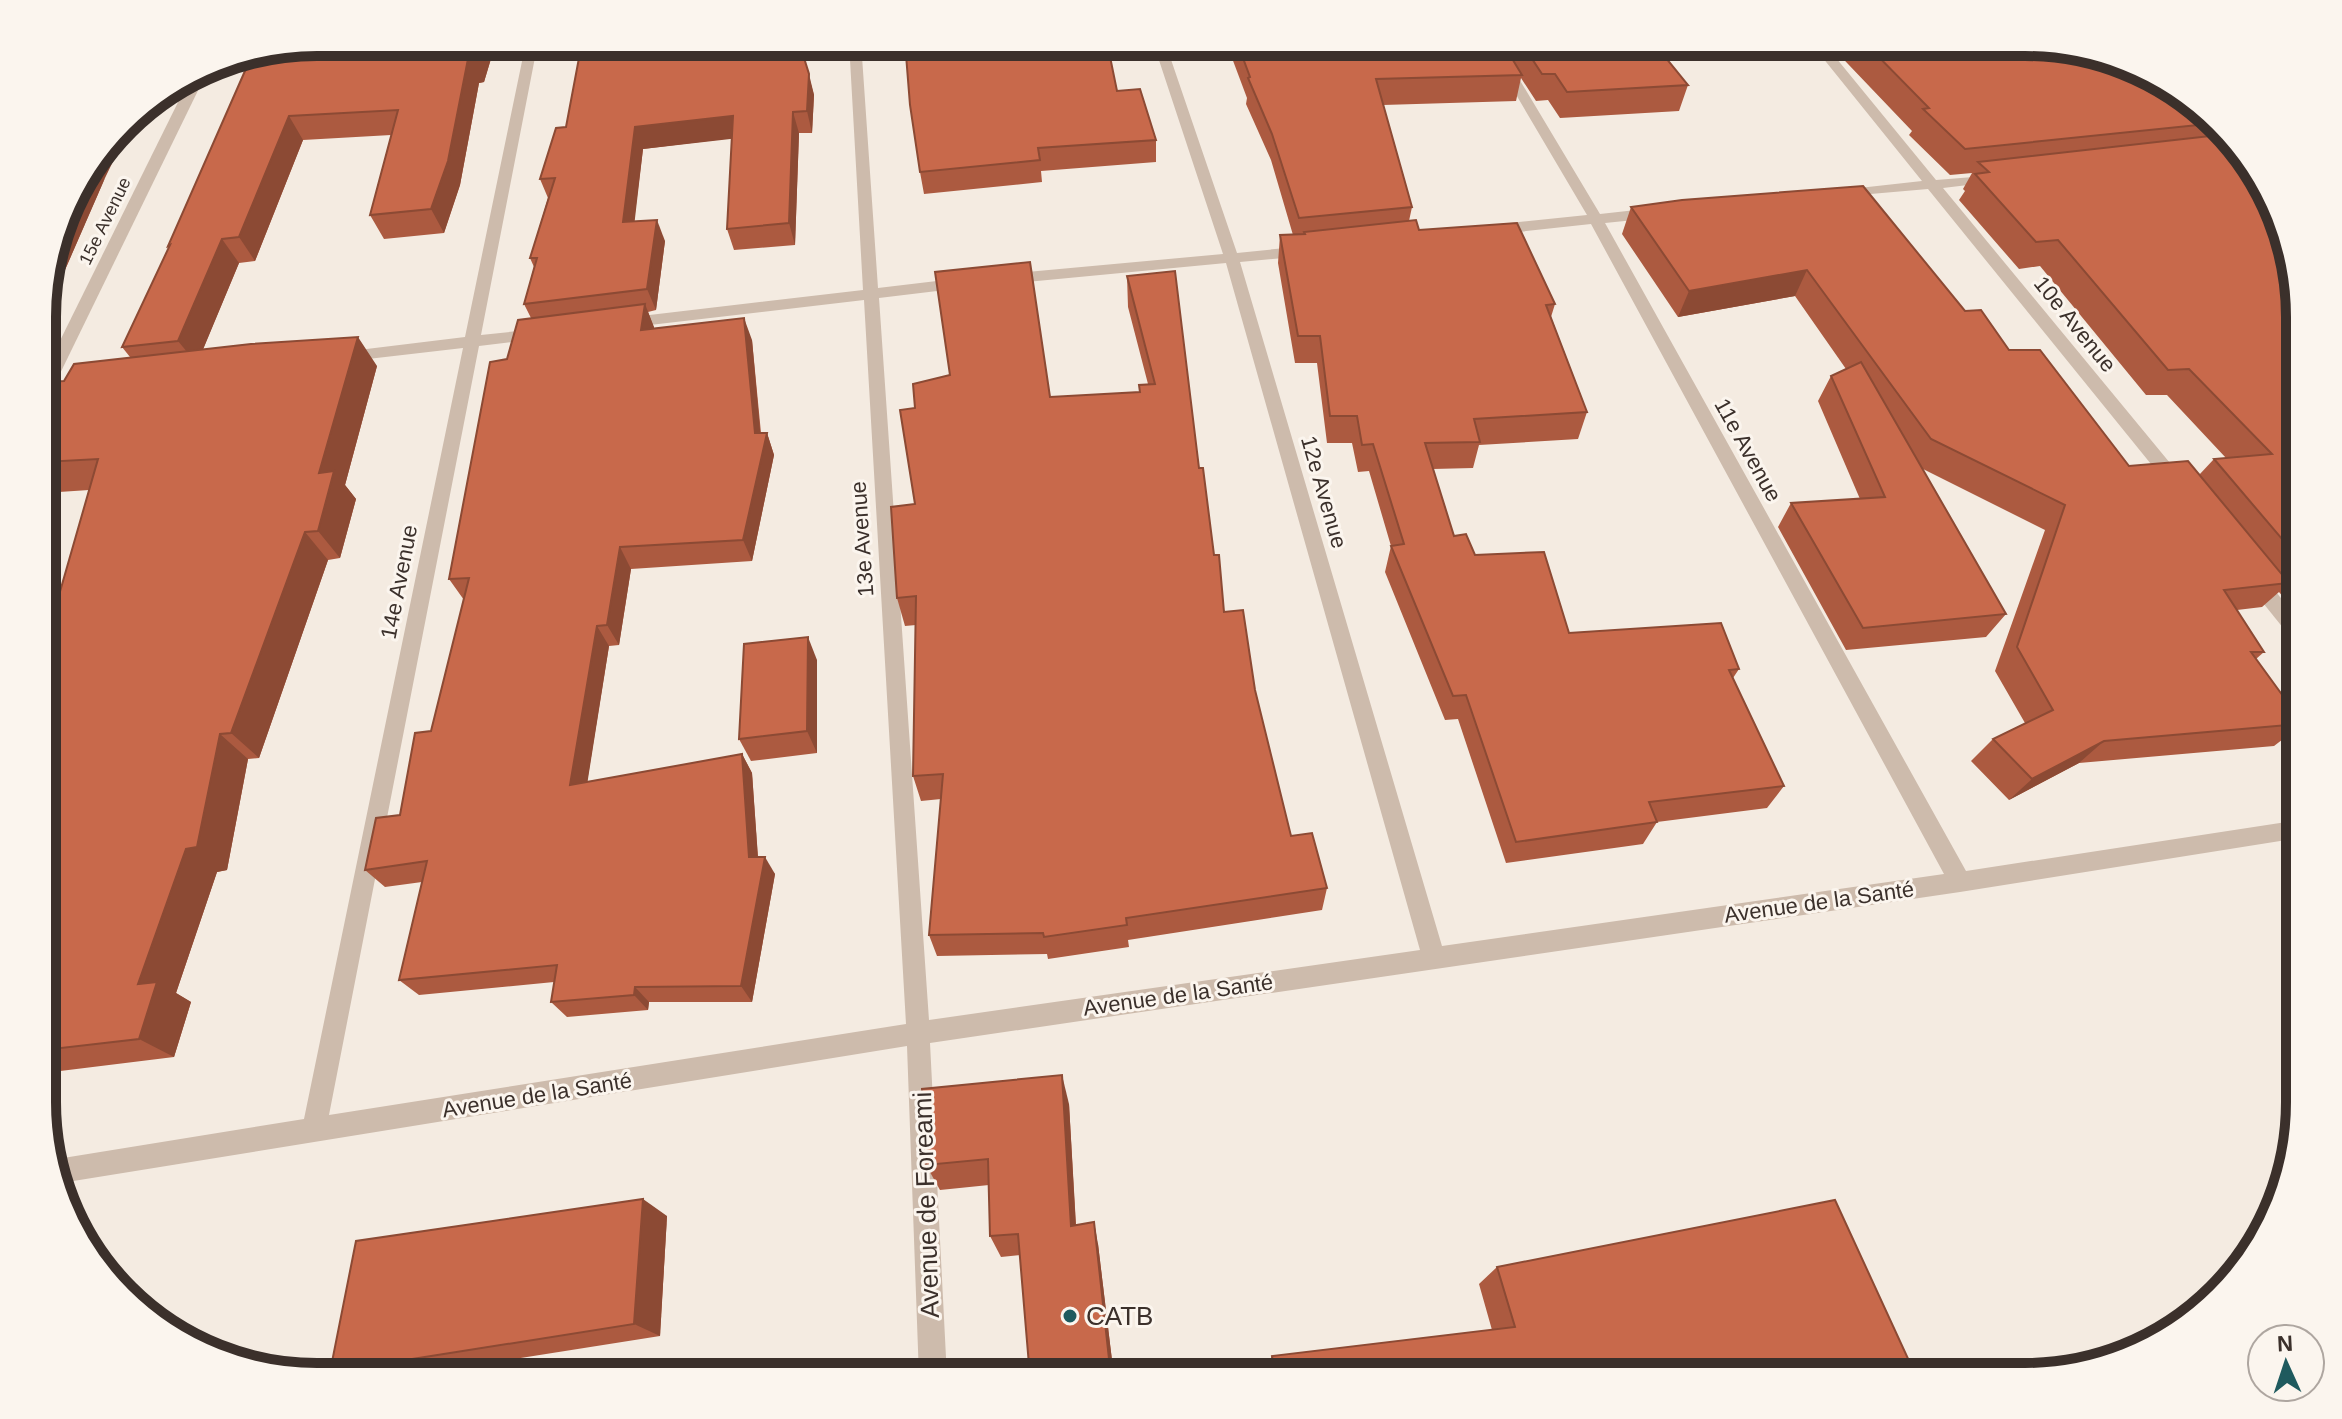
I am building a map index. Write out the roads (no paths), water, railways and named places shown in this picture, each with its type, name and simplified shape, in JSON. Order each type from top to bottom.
[{"type":"street","name":"14e Avenue","points":[[314,1132],[529,56]]},
{"type":"street","name":"13e Avenue","points":[[856,56],[918,1033]]},
{"type":"street","name":"12e Avenue","points":[[1164,56],[1232,259],[1434,958]]},
{"type":"street","name":"11e Avenue","points":[[1499,56],[1596,219],[1960,882]]},
{"type":"street","name":"10e Avenue","points":[[1827,56],[2190,500]]},
{"type":"street","name":"15e Avenue","points":[[56,373],[192,88]]},
{"type":"street","points":[[1825,195],[2008,176]]},
{"type":"street","points":[[1469,233],[1672,211]]},
{"type":"street","points":[[610,325],[871,292],[1327,248]]},
{"type":"street","points":[[329,358],[548,333]]},
{"type":"street","points":[[2240,561],[2285,617]]},
{"type":"street","name":"Avenue de la Santé","points":[[65,1170],[918,1033],[1960,882],[2285,831]]},
{"type":"street","name":"Avenue de Foreami","points":[[918,1033],[932,1363]]},
{"type":"place","name":"CATB","points":[[1070,1316]]}]
